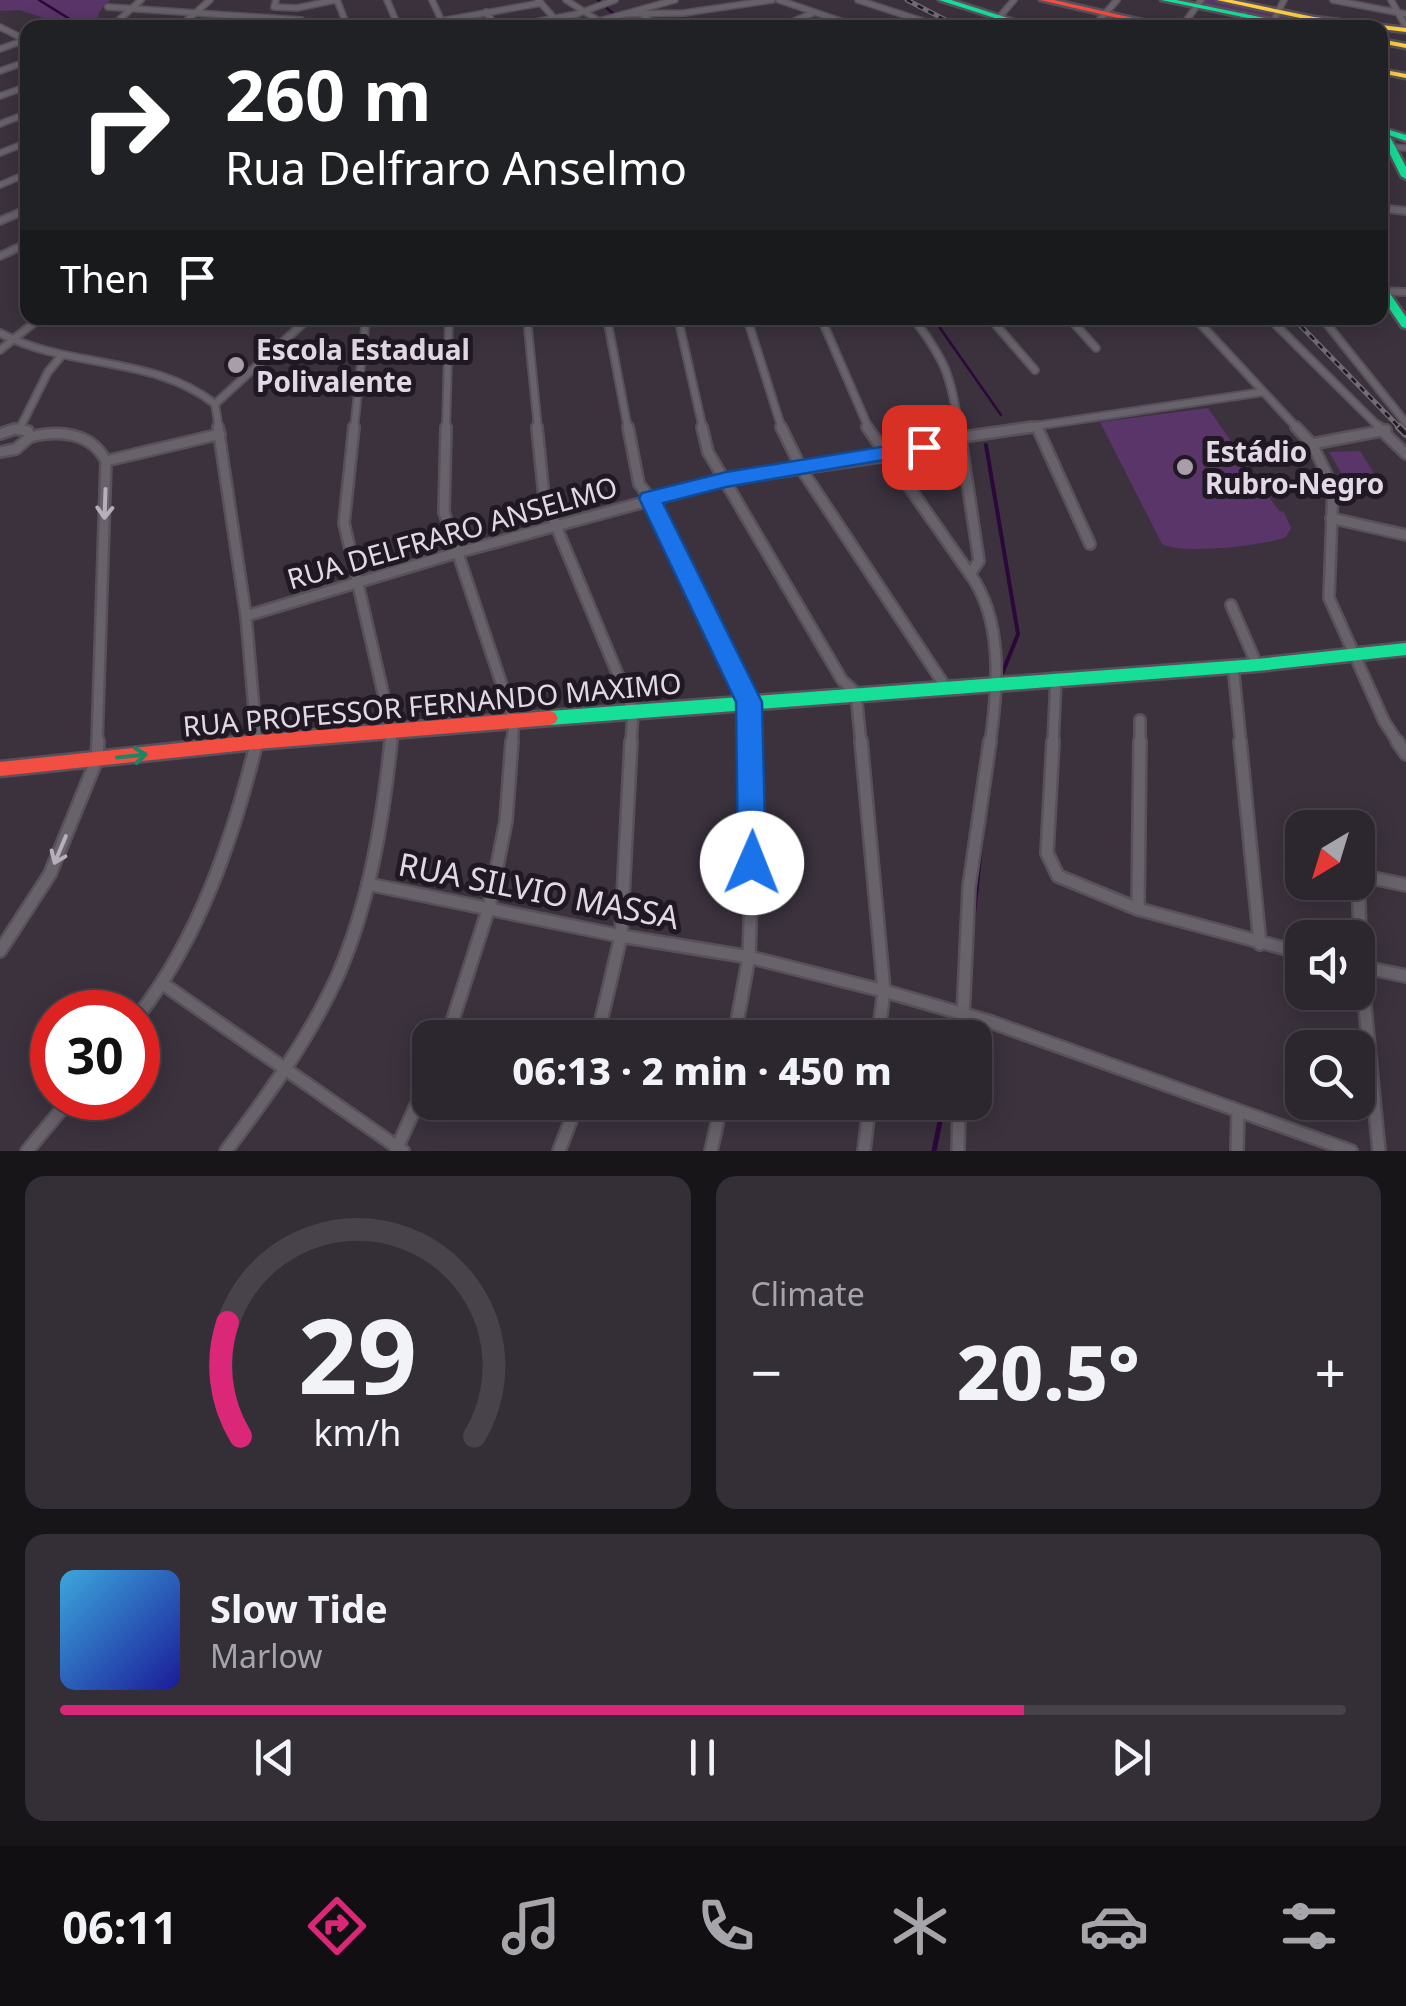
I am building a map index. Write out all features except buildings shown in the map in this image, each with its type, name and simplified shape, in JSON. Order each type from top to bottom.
[{"type":"main road","points":[[943,0],[990,20]]},
{"type":"main road","points":[[1044,0],[1137,20]]},
{"type":"main road","points":[[1165,0],[1199,3],[1239,20]]},
{"type":"main road","points":[[1220,0],[1309,20]]},
{"type":"main road","points":[[1247,20],[1276,15]]},
{"type":"main road","points":[[1388,146],[1406,176]]},
{"type":"main road","points":[[1388,300],[1406,325]]},
{"type":"main road","name":"RUA PROFESSOR FERNANDO MAXIMO","points":[[0,770],[257,742],[945,686],[1258,665],[1406,649]]},
{"type":"street","points":[[117,20],[142,0]]},
{"type":"street","points":[[186,20],[210,0]]},
{"type":"street","points":[[276,0],[274,7],[297,8],[336,0]]},
{"type":"street","points":[[292,0],[301,20]]},
{"type":"street","points":[[566,0],[601,20],[675,0]]},
{"type":"street","points":[[544,20],[585,12],[615,0]]},
{"type":"street","points":[[624,14],[644,16],[775,0],[838,20]]},
{"type":"street","points":[[858,0],[919,20]]},
{"type":"street","points":[[997,20],[1014,0]]},
{"type":"street","points":[[1098,20],[1117,0]]},
{"type":"street","points":[[1333,0],[1406,14]]},
{"type":"street","points":[[1390,0],[1406,29]]},
{"type":"street","points":[[458,20],[540,1],[555,18]]},
{"type":"street","points":[[108,7],[266,20]]},
{"type":"street","points":[[486,12],[493,20]]},
{"type":"street","points":[[796,20],[814,12]]},
{"type":"street","points":[[644,16],[649,20]]},
{"type":"street","points":[[0,350],[31,325]]},
{"type":"street","points":[[215,404],[301,325]]},
{"type":"street","points":[[226,1151],[285,1072],[338,974],[368,884],[384,810],[392,732],[344,523],[365,325]]},
{"type":"street","points":[[450,325],[444,512],[514,721],[506,821],[489,908],[453,1020]]},
{"type":"street","points":[[528,325],[544,497],[633,712],[621,936],[601,1020]]},
{"type":"street","points":[[608,325],[638,484],[650,498],[749,702],[754,831],[749,958],[737,1020]]},
{"type":"street","points":[[680,325],[708,452],[842,680],[856,693],[884,991],[880,1020]]},
{"type":"street","points":[[749,325],[784,436],[802,470],[945,686]]},
{"type":"street","points":[[824,325],[867,426],[983,592],[999,682],[970,886],[963,1020]]},
{"type":"street","points":[[918,325],[948,368],[963,438],[979,561],[970,574]]},
{"type":"street","points":[[996,325],[1035,370]]},
{"type":"street","points":[[1075,325],[1096,348]]},
{"type":"street","points":[[1202,325],[1312,444],[1334,487],[1326,579],[1329,598],[1384,721],[1406,754]]},
{"type":"street","points":[[1277,325],[1406,454]]},
{"type":"street","points":[[1328,325],[1406,423]]},
{"type":"street","points":[[0,333],[12,341],[62,355],[190,383],[215,404],[246,616],[257,742],[229,838],[200,915],[158,990]]},
{"type":"street","points":[[20,428],[48,372],[62,355]]},
{"type":"street","name":"RUA DELFRARO ANSELMO","points":[[246,616],[650,498],[726,480],[886,456],[963,438],[1263,392]]},
{"type":"street","points":[[1037,426],[1090,544]]},
{"type":"street","points":[[0,434],[20,428],[28,431],[30,437]]},
{"type":"street","points":[[1312,444],[1386,430]]},
{"type":"street","points":[[0,463],[3,452],[22,447],[30,437],[44,432],[90,440],[103,450],[106,461],[97,759],[50,874],[0,951]]},
{"type":"street","points":[[106,461],[220,434]]},
{"type":"street","points":[[1331,518],[1406,535]]},
{"type":"street","points":[[1231,605],[1258,665]]},
{"type":"street","points":[[1233,666],[1260,944]]},
{"type":"street","points":[[1056,678],[1047,853],[1050,866],[1074,884],[1138,909],[1285,949]]},
{"type":"street","points":[[1138,909],[1140,720]]},
{"type":"street","points":[[1375,879],[1406,885]]},
{"type":"street","name":"RUA SILVIO MASSA","points":[[368,884],[749,958],[985,1020]]},
{"type":"street","points":[[1375,969],[1406,976]]},
{"type":"street","points":[[163,984],[399,1150],[412,1119]]},
{"type":"street","points":[[1364,1010],[1379,1151]]},
{"type":"street","points":[[992,1022],[1351,1151]]},
{"type":"street","points":[[1237,1151],[1238,1110]]},
{"type":"street","points":[[27,1151],[53,1120]]},
{"type":"street","points":[[559,1151],[571,1120]]},
{"type":"street","points":[[711,1151],[718,1120]]},
{"type":"street","points":[[864,1151],[868,1120]]},
{"type":"street","points":[[958,1151],[959,1120]]},
{"type":"shaded area","points":[[0,0],[110,0],[99,12],[98,20],[50,20],[20,10],[0,11]]},
{"type":"shaded area","points":[[1205,0],[1218,0],[1325,20],[1278,20],[1202,6]]},
{"type":"shaded area","name":"Estádio Rubro-Negro","points":[[1208,408],[1279,511],[1284,512],[1291,528],[1286,537],[1223,548],[1186,549],[1162,544],[1100,422]]},
{"type":"shaded area","points":[[1360,451],[1382,486],[1349,486],[1329,452]]},
{"type":"waterway","points":[[39,0],[71,20]]},
{"type":"waterway","points":[[598,0],[620,20]]},
{"type":"waterway","points":[[938,325],[1001,415]]},
{"type":"waterway","points":[[986,445],[1018,634],[1000,679]]},
{"type":"waterway","points":[[973,918],[982,833]]},
{"type":"waterway","points":[[934,1151],[940,1120]]},
{"type":"railway","points":[[907,0],[946,20]]},
{"type":"railway","points":[[1300,325],[1401,429]]},
{"type":"railway","points":[[1401,429],[1406,434]]},
{"type":"traffic: fast","points":[[943,0],[1009,20]]},
{"type":"traffic: fast","points":[[1165,0],[1269,20]]},
{"type":"traffic: fast","points":[[1388,132],[1406,138]]},
{"type":"traffic: fast","points":[[1388,141],[1406,176]]},
{"type":"traffic: fast","points":[[1388,299],[1406,325]]},
{"type":"traffic: fast","points":[[550,718],[1257,665],[1406,649]]},
{"type":"traffic: slow","points":[[1221,0],[1322,20]]},
{"type":"traffic: slow","points":[[1388,28],[1406,30]]},
{"type":"traffic: slow","points":[[1388,43],[1406,46]]},
{"type":"traffic: slow","points":[[1388,73],[1406,76]]},
{"type":"traffic: jam","points":[[1044,0],[1137,20]]},
{"type":"traffic: jam","points":[[0,769],[257,742],[550,718]]},
{"type":"place","name":"Escola Estadual Polivalente","points":[[236,365]]},
{"type":"place","name":"Estádio Rubro-Negro","points":[[1185,467]]},
{"type":"route","points":[[752,863],[749,702],[650,498],[726,480],[924,447]]}]
